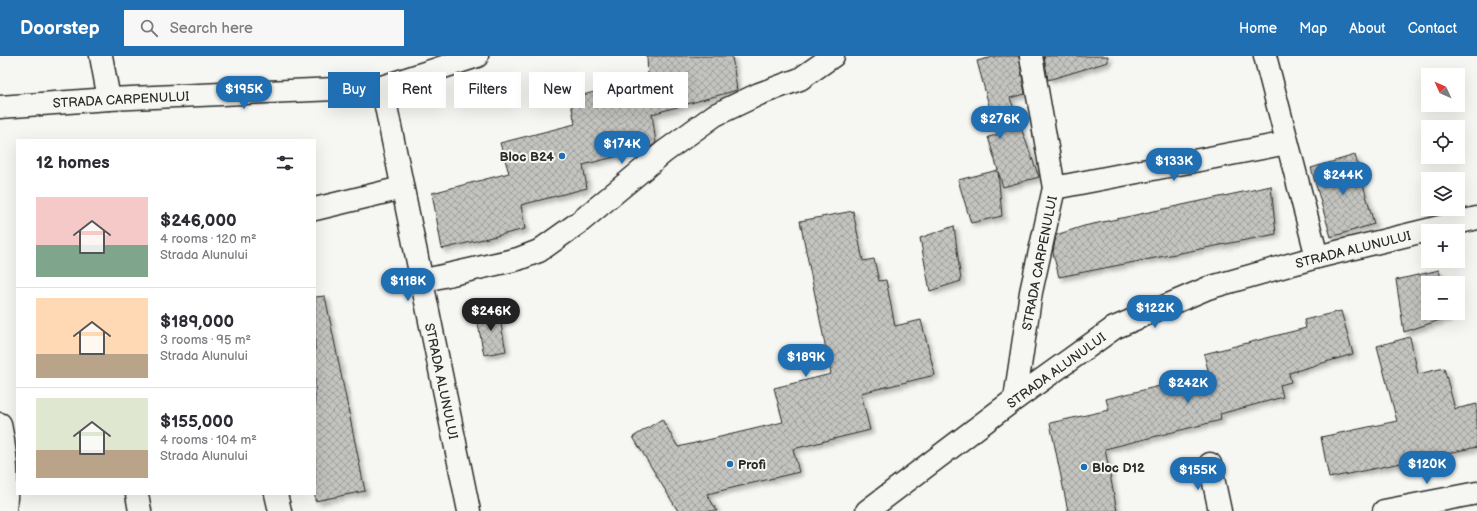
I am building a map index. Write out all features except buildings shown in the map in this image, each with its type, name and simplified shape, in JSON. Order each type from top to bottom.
[{"type":"street","points":[[101,56],[110,99]]},
{"type":"street","name":"STRADA CARPENULUI","points":[[0,107],[110,99],[382,87],[477,56]]},
{"type":"street","points":[[421,280],[518,259],[539,251],[581,221],[664,152],[715,115],[759,94],[800,79],[833,56]]},
{"type":"street","name":"STRADA CARPENULUI","points":[[1015,398],[1031,292],[1054,188],[1031,56]]},
{"type":"street","points":[[1265,56],[1317,257]]},
{"type":"street","name":"STRADA ALUNULUI","points":[[382,87],[469,511]]},
{"type":"street","points":[[1054,188],[1288,142]]},
{"type":"street","points":[[316,209],[402,188]]},
{"type":"street","name":"STRADA ALUNULUI","points":[[867,511],[1015,398],[1114,328],[1208,288],[1317,257],[1477,218]]},
{"type":"street","points":[[0,424],[4,443],[7,497],[5,511]]},
{"type":"street","points":[[1210,464],[1220,511]]},
{"type":"street","points":[[1384,511],[1477,493]]},
{"type":"street","points":[[137,495],[140,511]]},
{"type":"street","points":[[276,495],[280,511]]},
{"type":"place","name":"Bloc B24","points":[[562,156]]},
{"type":"place","name":"Profi","points":[[730,464]]},
{"type":"place","name":"Bloc D12","points":[[1084,467]]}]
